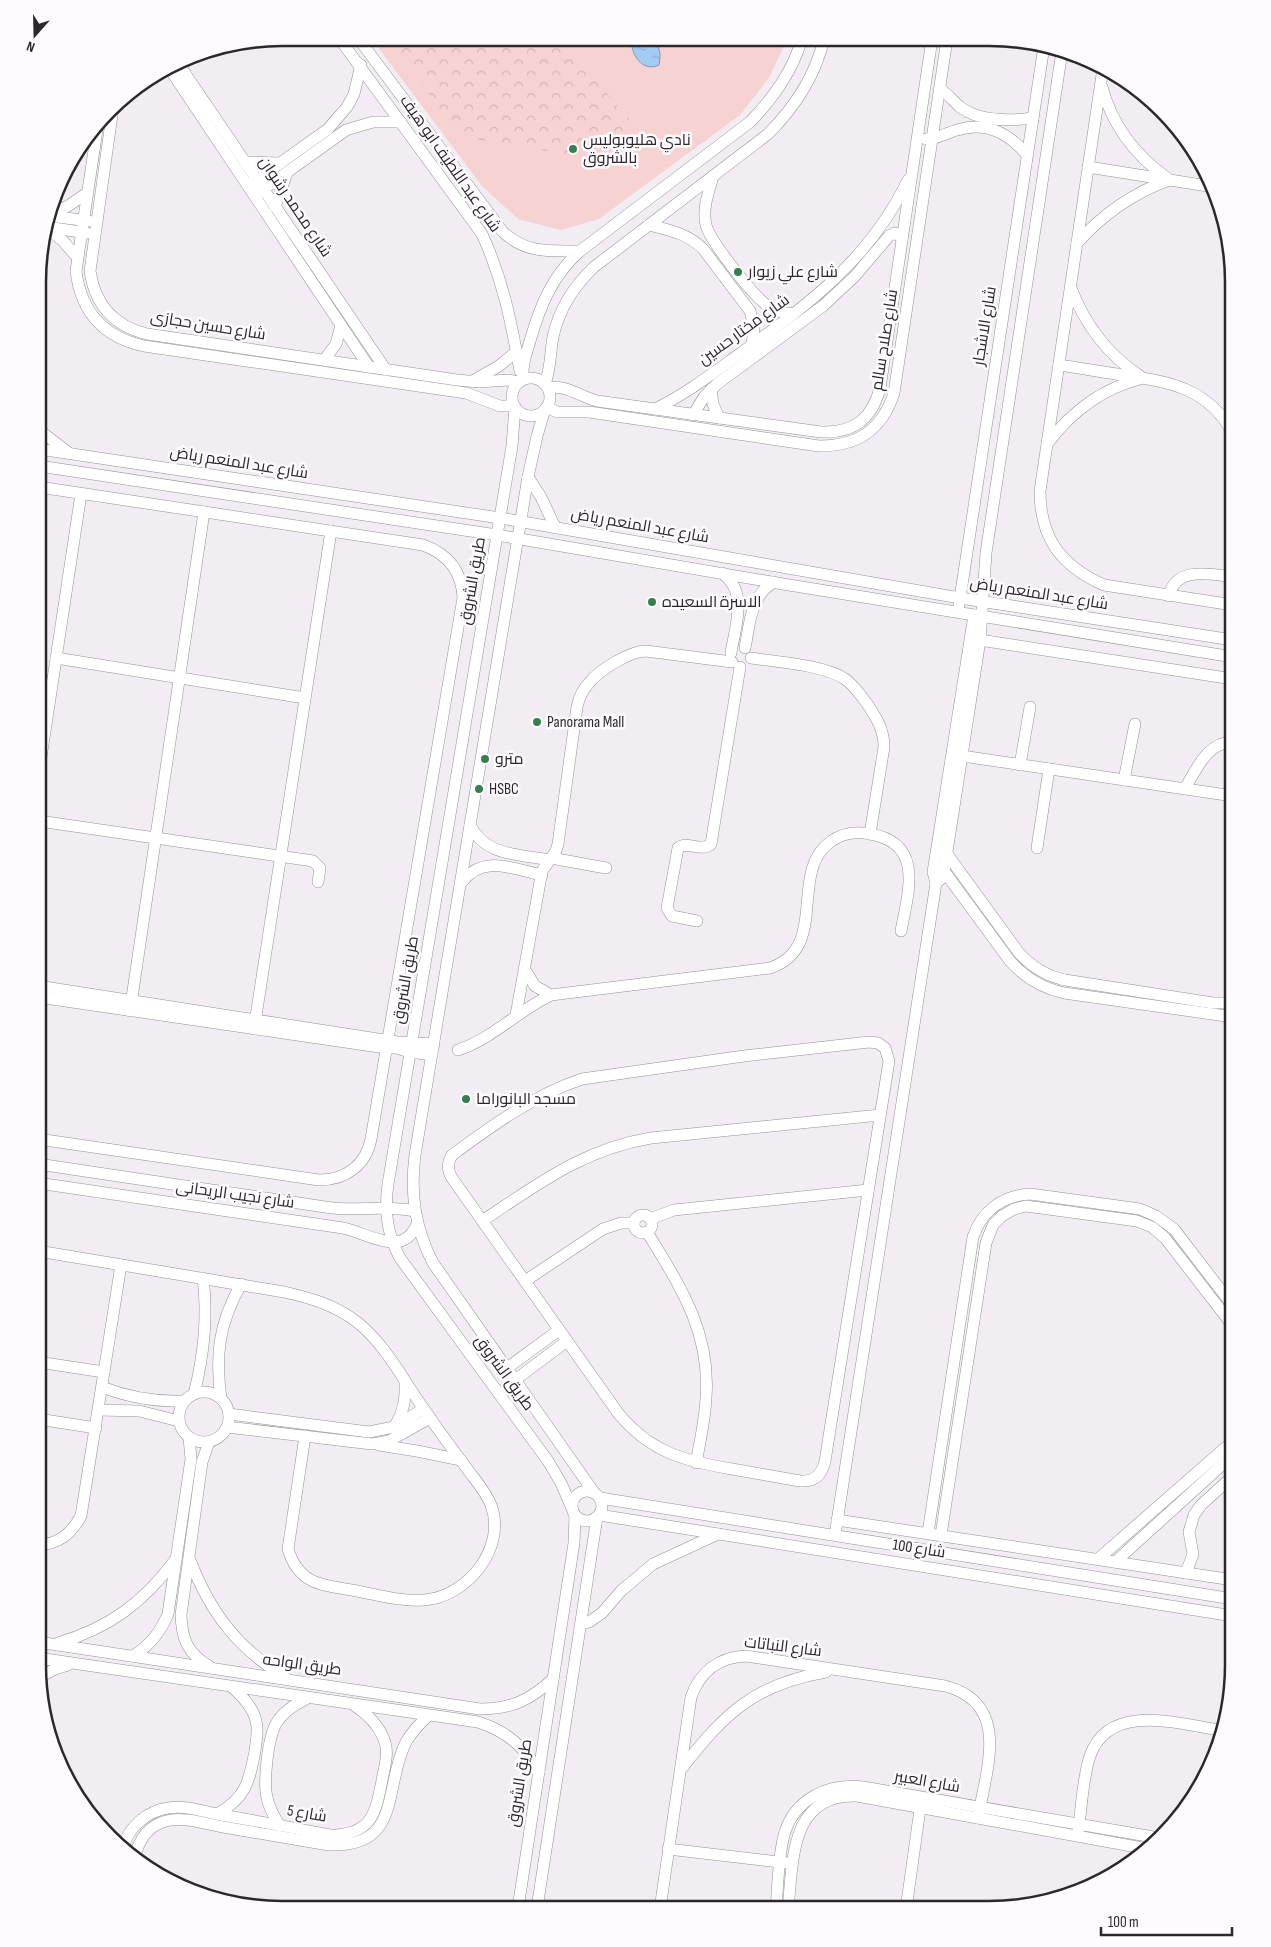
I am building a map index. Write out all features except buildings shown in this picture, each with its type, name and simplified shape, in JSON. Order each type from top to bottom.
[{"type":"street","name":"شارع عبد اللطيف ابو هيف","points":[[345,46],[482,234],[503,286],[513,329],[521,380]]},
{"type":"street","name":"شارع عبد اللطيف ابو هيف","points":[[364,46],[510,239],[529,248],[539,250],[580,251]]},
{"type":"street","points":[[800,46],[786,78],[770,101],[750,122],[580,251],[558,274],[542,304],[524,362],[521,380],[512,393],[514,406],[524,414],[530,416],[541,413],[546,408],[550,398],[546,386],[550,370],[553,338],[557,322],[572,292],[594,267],[768,134],[787,115],[810,78],[823,46]]},
{"type":"street","name":"شارع صلاح سالم","points":[[546,386],[564,388],[590,399],[835,433],[848,429],[865,418],[877,401],[880,388],[931,46]]},
{"type":"street","name":"شارع صلاح سالم","points":[[546,408],[557,412],[589,412],[819,446],[834,446],[848,443],[861,438],[873,430],[890,407],[894,393],[946,46]]},
{"type":"street","name":"شارع الاشجار","points":[[958,612],[1043,53]]},
{"type":"street","points":[[275,207],[284,168],[338,118],[354,94],[360,66],[372,56]]},
{"type":"street","points":[[1061,58],[986,553],[983,601],[978,615],[962,756],[942,853],[1019,954],[1036,969],[1050,976],[1065,980],[1196,1006],[1225,1015]]},
{"type":"street","name":"شارع محمد رشوان","points":[[182,69],[245,162],[255,188],[275,207],[376,371]]},
{"type":"street","name":"شارع محمد رشوان","points":[[173,74],[255,188],[341,325],[376,371]]},
{"type":"street","points":[[1102,75],[1040,490],[1040,508],[1044,525],[1051,541],[1061,556],[1080,573],[1104,585],[1225,604]]},
{"type":"street","points":[[1101,82],[1110,110],[1125,137],[1145,161],[1170,180]]},
{"type":"street","points":[[940,89],[960,107],[981,117],[1012,120],[1032,118]]},
{"type":"street","name":"شارع حسين حجازى","points":[[111,119],[90,271],[92,284],[103,308],[122,325],[147,334],[324,360],[466,393],[500,406],[514,406]]},
{"type":"street","points":[[255,188],[346,130],[373,122],[401,122]]},
{"type":"street","points":[[918,136],[932,139],[956,130],[980,127],[1000,132],[1010,137],[1027,155]]},
{"type":"street","name":"شارع حسين حجازى","points":[[96,137],[77,257],[78,284],[88,310],[106,330],[130,343],[470,382],[521,380]]},
{"type":"street","points":[[719,145],[732,161]]},
{"type":"street","points":[[245,162],[284,168]]},
{"type":"street","points":[[1088,168],[1202,183]]},
{"type":"street","name":"شارع مختار حسين","points":[[655,409],[682,395],[752,345],[834,281],[865,248],[891,210],[913,169]]},
{"type":"street","points":[[713,176],[704,214],[709,234],[760,300],[775,310],[793,314]]},
{"type":"street","points":[[1077,243],[1097,222],[1119,205],[1144,190],[1170,180]]},
{"type":"street","points":[[57,211],[87,193]]},
{"type":"street","points":[[55,217],[82,226],[95,228]]},
{"type":"street","points":[[1017,219],[1036,222]]},
{"type":"street","points":[[649,225],[682,234],[698,243],[750,311],[754,328],[752,345]]},
{"type":"street","points":[[53,228],[82,226]]},
{"type":"street","points":[[52,232],[62,240],[77,257]]},
{"type":"street","points":[[487,244],[497,240],[503,232]]},
{"type":"street","name":"شارع مختار حسين","points":[[694,414],[711,389],[823,306],[855,276],[890,236],[896,233],[902,238]]},
{"type":"street","points":[[1070,288],[1082,315],[1099,339],[1119,361],[1144,378]]},
{"type":"street","points":[[324,360],[336,344],[341,325]]},
{"type":"street","points":[[470,382],[490,372],[516,352]]},
{"type":"street","points":[[1058,365],[1176,384],[1207,401],[1225,421]]},
{"type":"street","points":[[521,380],[535,378],[546,386]]},
{"type":"street","points":[[1047,445],[1066,421],[1088,402],[1115,387],[1144,378]]},
{"type":"street","points":[[711,389],[714,404],[720,418]]},
{"type":"street","name":"طريق الشروق","points":[[514,406],[513,440],[388,1184],[386,1209],[392,1243],[410,1272],[548,1461],[561,1483],[573,1510],[576,1534],[519,1901]]},
{"type":"street","name":"طريق الشروق","points":[[546,408],[536,436],[528,478],[460,884],[413,1172],[414,1211],[417,1224],[433,1263],[596,1495]]},
{"type":"street","points":[[46,435],[70,454]]},
{"type":"street","name":"شارع عبد المنعم رياض","points":[[46,450],[249,482],[500,518],[960,598],[1225,639]]},
{"type":"street","name":"شارع عبد المنعم رياض","points":[[46,467],[518,538],[778,583],[1225,656]]},
{"type":"street","points":[[528,478],[541,497],[555,527]]},
{"type":"street","points":[[247,498],[249,482]]},
{"type":"street","points":[[46,489],[423,545],[432,548],[449,560],[460,578],[463,588],[462,609],[387,1044],[369,1146],[362,1161],[350,1172],[335,1179],[319,1180],[46,1139]]},
{"type":"street","points":[[46,724],[82,494]]},
{"type":"street","points":[[130,1005],[204,512]]},
{"type":"street","points":[[255,1024],[331,531]]},
{"type":"street","points":[[684,567],[687,551]]},
{"type":"street","points":[[745,648],[756,599],[763,589],[778,583],[786,568]]},
{"type":"street","points":[[697,921],[675,917],[670,914],[667,908],[679,847],[683,845],[705,848],[711,844],[734,661],[739,597],[735,586],[722,573]]},
{"type":"street","points":[[1169,596],[1176,581],[1185,575],[1225,576]]},
{"type":"street","points":[[976,640],[1225,678]]},
{"type":"street","points":[[835,1535],[936,883],[933,875],[939,870],[976,640]]},
{"type":"street","points":[[516,1015],[542,875],[544,867],[558,844],[577,707],[583,690],[591,680],[625,656],[641,651],[734,661],[746,666],[751,658],[750,652],[745,648],[738,647],[734,661]]},
{"type":"street","points":[[56,658],[305,698]]},
{"type":"street","points":[[751,658],[822,669],[838,674],[858,690],[878,720],[883,734],[884,747],[870,834]]},
{"type":"street","points":[[1020,765],[1030,708]]},
{"type":"street","points":[[1124,780],[1135,724]]},
{"type":"street","points":[[1185,788],[1210,751],[1221,743],[1225,743]]},
{"type":"street","points":[[962,756],[1225,795]]},
{"type":"street","points":[[1037,848],[1050,769]]},
{"type":"street","points":[[46,822],[281,856],[317,864],[320,868],[318,882]]},
{"type":"street","points":[[470,824],[477,837],[494,849],[606,868]]},
{"type":"street","points":[[458,1050],[476,1043],[516,1015],[551,995],[762,970],[778,966],[791,957],[800,945],[813,866],[818,854],[828,843],[841,836],[855,832],[870,834],[892,842],[902,853],[909,867],[910,882],[901,931]]},
{"type":"street","points":[[460,884],[476,869],[489,865],[542,875]]},
{"type":"street","points":[[939,870],[1010,961],[1023,974],[1038,984],[1064,993],[1196,1006],[1225,1002]]},
{"type":"street","points":[[525,970],[534,986],[551,995]]},
{"type":"street","points":[[46,988],[130,1005],[387,1044],[401,1048],[411,1047],[433,1050]]},
{"type":"street","points":[[46,998],[130,1005]]},
{"type":"street","points":[[874,1042],[885,1048],[889,1056],[880,1115],[825,1461],[822,1472],[813,1480],[800,1481],[696,1463],[662,1451],[633,1430],[618,1413],[449,1174],[448,1164],[452,1155],[519,1108],[566,1085],[591,1077],[744,1056],[874,1042]]},
{"type":"street","points":[[482,1221],[569,1165],[622,1144],[651,1138],[880,1115]]},
{"type":"street","name":"شارع نجيب الريحانى","points":[[46,1165],[310,1205],[354,1210],[403,1209],[414,1211]]},
{"type":"street","name":"شارع نجيب الريحانى","points":[[46,1184],[352,1230],[392,1243]]},
{"type":"street","points":[[171,1202],[173,1184]]},
{"type":"street","points":[[650,1219],[674,1210],[868,1190]]},
{"type":"street","points":[[941,1535],[970,1256],[976,1230],[983,1217],[994,1206],[1014,1196],[1037,1194],[1140,1209],[1156,1216],[1174,1229],[1225,1296]]},
{"type":"street","points":[[309,1223],[310,1205]]},
{"type":"street","points":[[928,1533],[987,1236],[993,1225],[1002,1216],[1020,1207],[1033,1206],[1129,1219],[1152,1227],[1165,1238],[1225,1316]]},
{"type":"street","points":[[644,1215],[650,1219],[652,1226],[647,1232],[639,1232],[635,1228],[634,1223],[640,1216],[644,1215]]},
{"type":"street","points":[[525,1281],[603,1228],[621,1223],[634,1223]]},
{"type":"street","points":[[392,1243],[408,1237],[417,1224]]},
{"type":"street","points":[[647,1232],[689,1302],[703,1349],[706,1398],[696,1463]]},
{"type":"street","points":[[46,1252],[241,1284],[310,1298],[335,1308],[357,1322],[376,1341],[405,1380],[426,1413],[483,1490],[491,1505],[495,1522],[493,1539],[487,1555],[477,1572],[462,1586],[425,1600],[405,1600],[312,1582],[300,1574],[292,1562],[288,1549],[305,1436]]},
{"type":"street","points":[[46,1544],[63,1539],[74,1529],[81,1516],[121,1265]]},
{"type":"street","points":[[102,1387],[142,1400],[164,1402],[189,1398],[208,1393],[225,1403],[229,1414],[227,1427],[216,1439],[202,1443],[190,1438],[182,1430],[179,1421],[181,1407],[189,1398],[201,1366],[205,1337],[206,1307],[204,1278]]},
{"type":"street","points":[[221,1399],[218,1351],[230,1305],[241,1284]]},
{"type":"street","points":[[507,1368],[559,1330]]},
{"type":"street","points":[[515,1380],[567,1341]]},
{"type":"street","points":[[46,1363],[104,1372]]},
{"type":"street","points":[[394,1426],[400,1417],[404,1405],[405,1380]]},
{"type":"street","points":[[98,1410],[139,1411],[179,1421]]},
{"type":"street","points":[[229,1414],[369,1432],[394,1426],[426,1413]]},
{"type":"street","points":[[372,1444],[389,1441],[426,1413]]},
{"type":"street","points":[[46,1420],[96,1428]]},
{"type":"street","points":[[227,1427],[372,1444],[461,1460]]},
{"type":"street","points":[[133,1656],[150,1644],[162,1627],[168,1614],[191,1459],[190,1438]]},
{"type":"street","points":[[202,1683],[208,1667],[198,1660],[188,1647],[182,1632],[181,1615],[202,1462],[209,1442]]},
{"type":"street","points":[[1115,1562],[1198,1481],[1225,1449]]},
{"type":"street","points":[[1098,1560],[1225,1461]]},
{"type":"street","points":[[1198,1481],[1212,1495]]},
{"type":"street","points":[[1186,1573],[1193,1554],[1189,1532],[1191,1520],[1197,1510],[1225,1483]]},
{"type":"street","points":[[538,1901],[598,1516],[602,1506],[596,1495],[588,1490],[578,1493],[572,1501],[573,1510],[583,1520],[588,1521],[598,1516]]},
{"type":"street","name":"شارع 100","points":[[596,1495],[1225,1598]]},
{"type":"street","name":"شارع 100","points":[[598,1516],[1225,1615]]},
{"type":"street","points":[[837,1520],[1225,1579]]},
{"type":"street","points":[[581,1624],[602,1613],[621,1591],[653,1564],[718,1534]]},
{"type":"street","points":[[177,1555],[190,1555]]},
{"type":"street","points":[[53,1644],[101,1627],[123,1614],[149,1592],[177,1555]]},
{"type":"street","points":[[190,1555],[199,1584],[212,1608],[228,1630],[247,1649],[291,1680]]},
{"type":"street","name":"طريق الواحه","points":[[46,1643],[494,1709],[516,1704],[536,1694],[553,1679]]},
{"type":"street","name":"شارع النباتات","points":[[661,1901],[691,1697],[700,1678],[716,1664],[726,1659],[746,1656],[945,1686],[962,1691],[978,1705],[985,1716],[990,1734],[989,1753],[978,1813]]},
{"type":"street","name":"طريق الواحه","points":[[46,1659],[464,1720],[493,1727],[507,1735],[520,1745],[539,1772]]},
{"type":"street","points":[[47,1674],[72,1663]]},
{"type":"street","points":[[680,1770],[713,1730],[748,1700],[789,1680],[836,1670]]},
{"type":"street","points":[[321,1700],[323,1685]]},
{"type":"street","points":[[217,1814],[229,1808],[239,1799],[246,1788],[258,1734],[256,1720],[250,1706],[232,1687]]},
{"type":"street","points":[[280,1826],[270,1810],[265,1793],[270,1737],[275,1724],[283,1713],[294,1704],[306,1698]]},
{"type":"street","points":[[353,1705],[366,1714],[376,1725],[384,1738],[387,1752],[401,1754]]},
{"type":"street","points":[[464,1720],[465,1706]]},
{"type":"street","name":"شارع 5","points":[[126,1841],[130,1832],[147,1816],[169,1808],[193,1809],[280,1826],[291,1833],[329,1845],[345,1846],[360,1842],[374,1833],[384,1820],[390,1805],[401,1754],[412,1733],[428,1716]]},
{"type":"street","points":[[1079,1831],[1085,1780],[1091,1755],[1100,1739],[1114,1727],[1126,1722],[1148,1720],[1216,1730]]},
{"type":"street","name":"شارع 5","points":[[137,1851],[140,1841],[147,1832],[156,1824],[168,1820],[291,1833],[346,1835],[361,1828],[373,1817],[378,1801],[387,1752]]},
{"type":"street","name":"شارع العبير","points":[[777,1901],[784,1835],[788,1824],[801,1806],[819,1793],[841,1786],[852,1786],[921,1803]]},
{"type":"street","name":"شارع العبير","points":[[789,1901],[796,1840],[803,1823],[815,1809],[830,1800],[848,1796],[921,1803],[1079,1831],[1150,1837]]},
{"type":"street","points":[[907,1901],[921,1803]]},
{"type":"street","points":[[191,1821],[193,1809]]},
{"type":"street","name":"شارع العبير","points":[[1079,1831],[1138,1848]]},
{"type":"street","points":[[668,1849],[793,1864]]},
{"type":"green space","name":"نادي هليوبوليس بالشروق","points":[[377,46],[784,46],[769,78],[740,115],[599,219],[561,230],[518,219],[482,186]]},
{"type":"green space","points":[[396,46],[567,46],[634,125],[589,158],[459,137]]},
{"type":"water","points":[[632,46],[657,46],[660,57],[659,65],[653,67],[643,64],[633,51]]},
{"type":"place","name":"نادي هليوبوليس بالشروق","points":[[573,149]]},
{"type":"place","name":"شارع علي زيوار","points":[[738,272]]},
{"type":"place","name":"الاسرة السعيده","points":[[652,602]]},
{"type":"place","name":"Panorama Mall","points":[[537,722]]},
{"type":"place","name":"مترو","points":[[485,759]]},
{"type":"place","name":"HSBC","points":[[479,789]]},
{"type":"place","name":"مسجد البانوراما","points":[[466,1099]]}]
